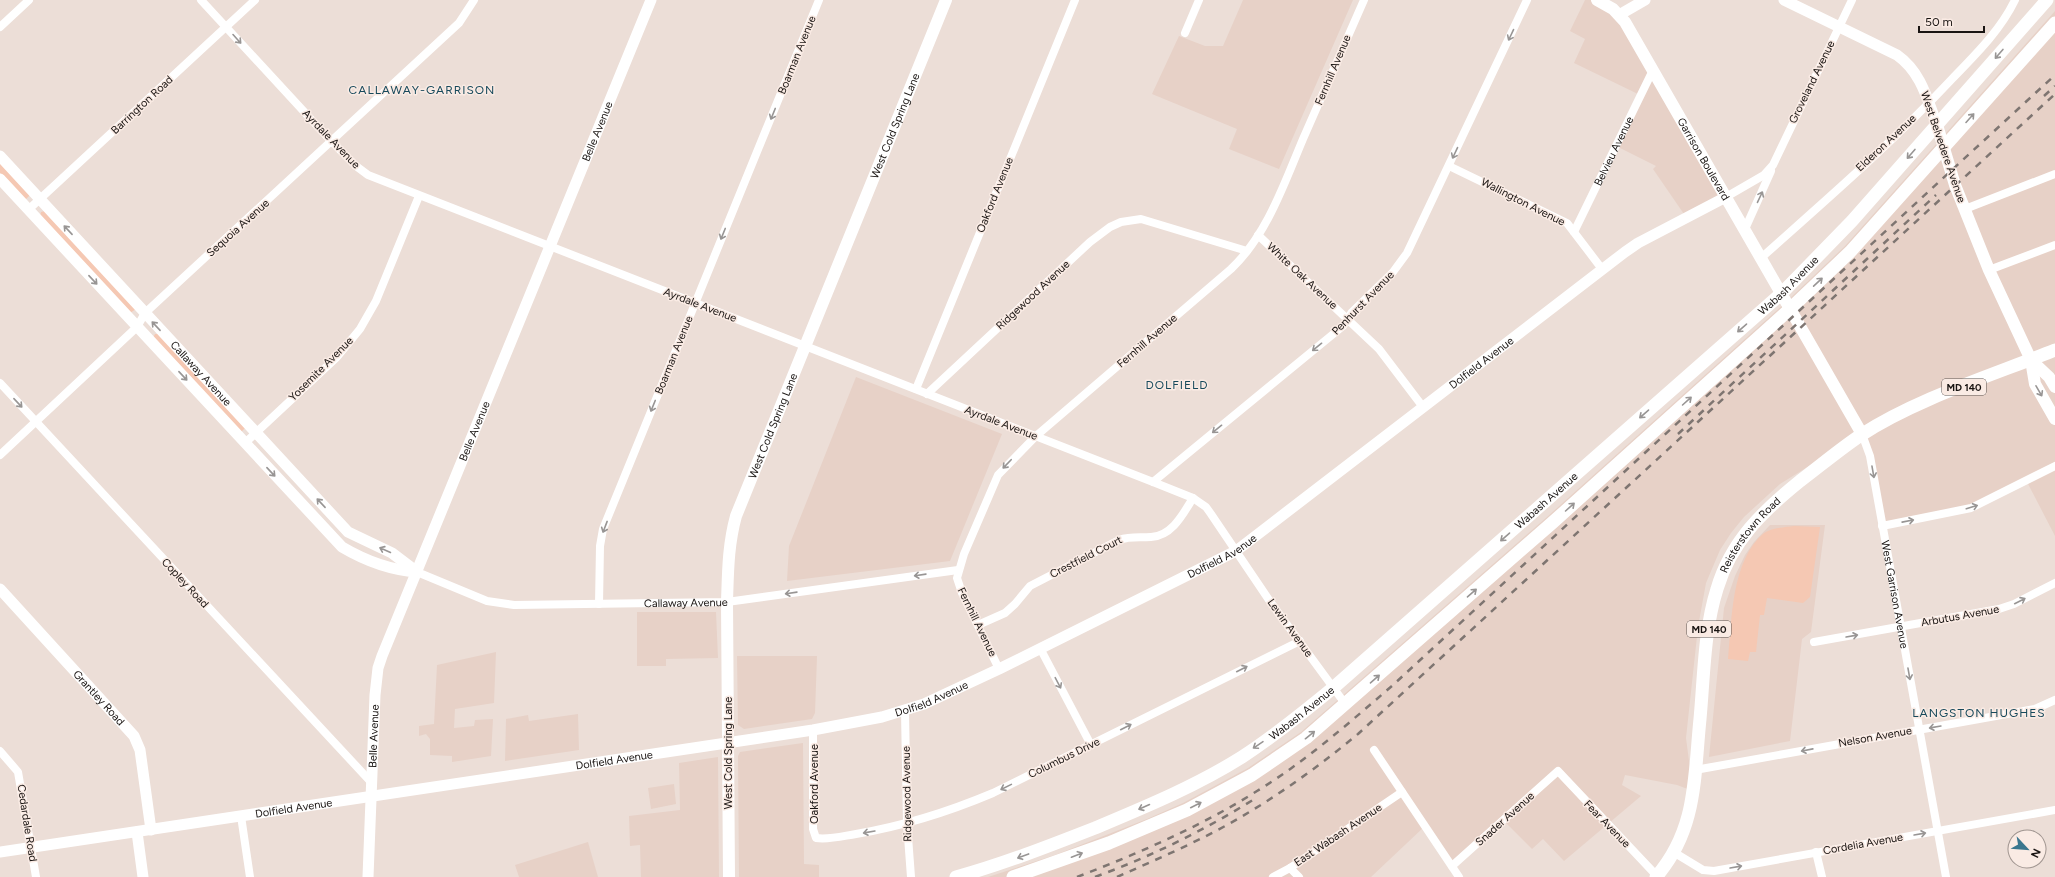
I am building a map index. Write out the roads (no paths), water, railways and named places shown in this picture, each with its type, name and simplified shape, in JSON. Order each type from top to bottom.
[{"type":"main road","name":"West Cold Spring Lane","points":[[729,877],[727,602],[728,557],[731,532],[736,516],[946,0]]},
{"type":"main road","name":"Garrison Boulevard","points":[[1597,0],[1613,9],[1625,22],[1782,293],[1800,328]]},
{"type":"main road","name":"Wabash Avenue","points":[[956,877],[1052,845],[1143,808],[1209,776],[1242,756],[1293,721],[1334,688],[1782,293],[1837,238],[2047,0]]},
{"type":"main road","name":"Wabash Avenue","points":[[1013,877],[1058,862],[1150,827],[1220,793],[1278,758],[1306,738],[1346,705],[1552,523],[1790,309],[1866,235],[2055,23]]},
{"type":"main road","name":"West Belvedere Avenue","points":[[1937,125],[1953,179],[1989,270],[2030,360],[2035,384],[2055,419]]},
{"type":"main road","name":"West Garrison Avenue","points":[[1800,328],[1862,434]]},
{"type":"main road","name":"Reisterstown Road","points":[[1657,877],[1675,853],[1689,818],[1712,608],[1717,588],[1733,551],[1743,535],[1768,508],[1862,434],[1916,406],[2055,350]]},
{"type":"main road","name":"West Belvedere Avenue","points":[[2030,360],[2049,377],[2055,387]]},
{"type":"main road","points":[[1539,507],[1552,523]]},
{"type":"street","points":[[0,27],[29,0]]},
{"type":"street","name":"Ayrdale Avenue","points":[[201,0],[332,142],[362,171],[419,196],[1193,498],[1206,507],[1236,551]]},
{"type":"street","name":"Barrington Road","points":[[28,210],[255,0]]},
{"type":"street","name":"Sequoia Avenue","points":[[0,455],[137,328],[145,313],[332,142],[464,18],[474,0]]},
{"type":"street","name":"Belle Avenue","points":[[368,877],[375,689],[378,668],[651,0]]},
{"type":"street","name":"Boarman Avenue","points":[[599,604],[601,538],[819,0]]},
{"type":"street","name":"Oakford Avenue","points":[[916,389],[1075,0]]},
{"type":"street","points":[[1185,33],[1199,0]]},
{"type":"street","name":"Fernhill Avenue","points":[[999,669],[959,586],[958,570],[998,474],[1036,436],[1231,269],[1247,251],[1258,235],[1278,197],[1364,0]]},
{"type":"street","name":"Penhurst Avenue","points":[[1153,482],[1343,326],[1352,312],[1402,262],[1527,0]]},
{"type":"street","points":[[1619,16],[1645,0]]},
{"type":"street","name":"West Belvedere Avenue","points":[[1784,0],[1897,54],[1906,61],[1918,76],[1937,125]]},
{"type":"street","name":"Groveland Avenue","points":[[1745,229],[1773,164],[1852,0]]},
{"type":"street","name":"Elderon Avenue","points":[[1761,258],[1929,103],[2007,18],[2015,0]]},
{"type":"street","name":"Belvieu Avenue","points":[[1574,232],[1653,70]]},
{"type":"street","name":"Callaway Avenue","points":[[0,156],[348,532],[392,553],[417,572]]},
{"type":"street","name":"Groveland Avenue","points":[[1726,197],[1764,175],[1773,164]]},
{"type":"street","name":"Wallington Avenue","points":[[1449,166],[1567,223],[1602,269]]},
{"type":"street","points":[[1965,209],[2055,174]]},
{"type":"street","name":"Callaway Avenue","points":[[0,179],[342,547],[353,554],[387,567],[417,572],[474,596],[514,605],[727,602],[958,570]]},
{"type":"street","name":"Yosemite Avenue","points":[[245,443],[337,358],[360,329],[376,301],[419,196]]},
{"type":"street","name":"Dolfield Avenue","points":[[0,852],[728,744],[858,723],[905,711],[999,669],[1236,551],[1602,269],[1638,243],[1726,197]]},
{"type":"street","name":"Ridgewood Avenue","points":[[927,394],[1100,233],[1121,222],[1131,220],[1150,221],[1247,251]]},
{"type":"street","name":"White Oak Avenue","points":[[1258,235],[1348,319],[1392,364],[1423,407]]},
{"type":"street","points":[[1989,270],[2055,245]]},
{"type":"street","name":"Copley Road","points":[[0,383],[371,782]]},
{"type":"street","name":"West Garrison Avenue","points":[[1862,434],[1870,456],[1946,877]]},
{"type":"street","points":[[1882,526],[1972,508],[2055,466]]},
{"type":"street","name":"Crestfield Court","points":[[978,625],[1004,613],[1015,604],[1030,586],[1119,540],[1134,536],[1150,538],[1166,532],[1179,520],[1193,498]]},
{"type":"street","points":[[342,547],[348,532]]},
{"type":"street","name":"Lewin Avenue","points":[[1236,551],[1346,705]]},
{"type":"street","name":"Arbutus Avenue","points":[[1814,642],[1999,610],[2055,583]]},
{"type":"street","name":"Grantley Road","points":[[0,589],[134,736],[140,750],[151,830]]},
{"type":"street","name":"Columbus Drive","points":[[816,838],[829,839],[907,823],[950,811],[993,794],[1300,641]]},
{"type":"street","points":[[1040,648],[1091,745]]},
{"type":"street","name":"Nelson Avenue","points":[[1694,770],[2035,709],[2055,700]]},
{"type":"street","name":"Ridgewood Avenue","points":[[905,711],[907,823],[911,877]]},
{"type":"street","name":"Oakford Avenue","points":[[813,730],[813,829],[816,838]]},
{"type":"street","points":[[1374,750],[1459,877]]},
{"type":"street","name":"Cedardale Road","points":[[0,751],[18,772],[36,877]]},
{"type":"street","name":"Snader Avenue","points":[[1452,866],[1558,771]]},
{"type":"street","name":"Fear Avenue","points":[[1558,771],[1657,877]]},
{"type":"street","name":"East Wabash Avenue","points":[[1273,877],[1290,868],[1402,792]]},
{"type":"street","name":"Cordelia Avenue","points":[[1675,853],[1699,868],[1709,872],[2055,810]]},
{"type":"street","points":[[241,816],[250,877]]},
{"type":"street","points":[[137,832],[143,877]]},
{"type":"street","points":[[1816,852],[1822,877]]},
{"type":"street","points":[[1290,868],[1299,877]]},
{"type":"railway","points":[[1077,877],[1169,838],[1214,816],[1257,791],[1293,767],[1344,727],[1393,685],[2055,75]]},
{"type":"railway","points":[[2044,96],[2055,86]]},
{"type":"railway","points":[[1117,877],[1185,846],[1235,820],[1293,784],[1358,734],[2055,94]]},
{"type":"railway","points":[[1678,434],[1936,195]]},
{"type":"railway","points":[[1095,877],[1178,842],[1256,798]]},
{"type":"district","name":"CALLAWAY-GARRISON","points":[[422,90]]},
{"type":"district","name":"DOLFIELD","points":[[1177,385]]},
{"type":"district","name":"LANGSTON HUGHES","points":[[1979,713]]}]
